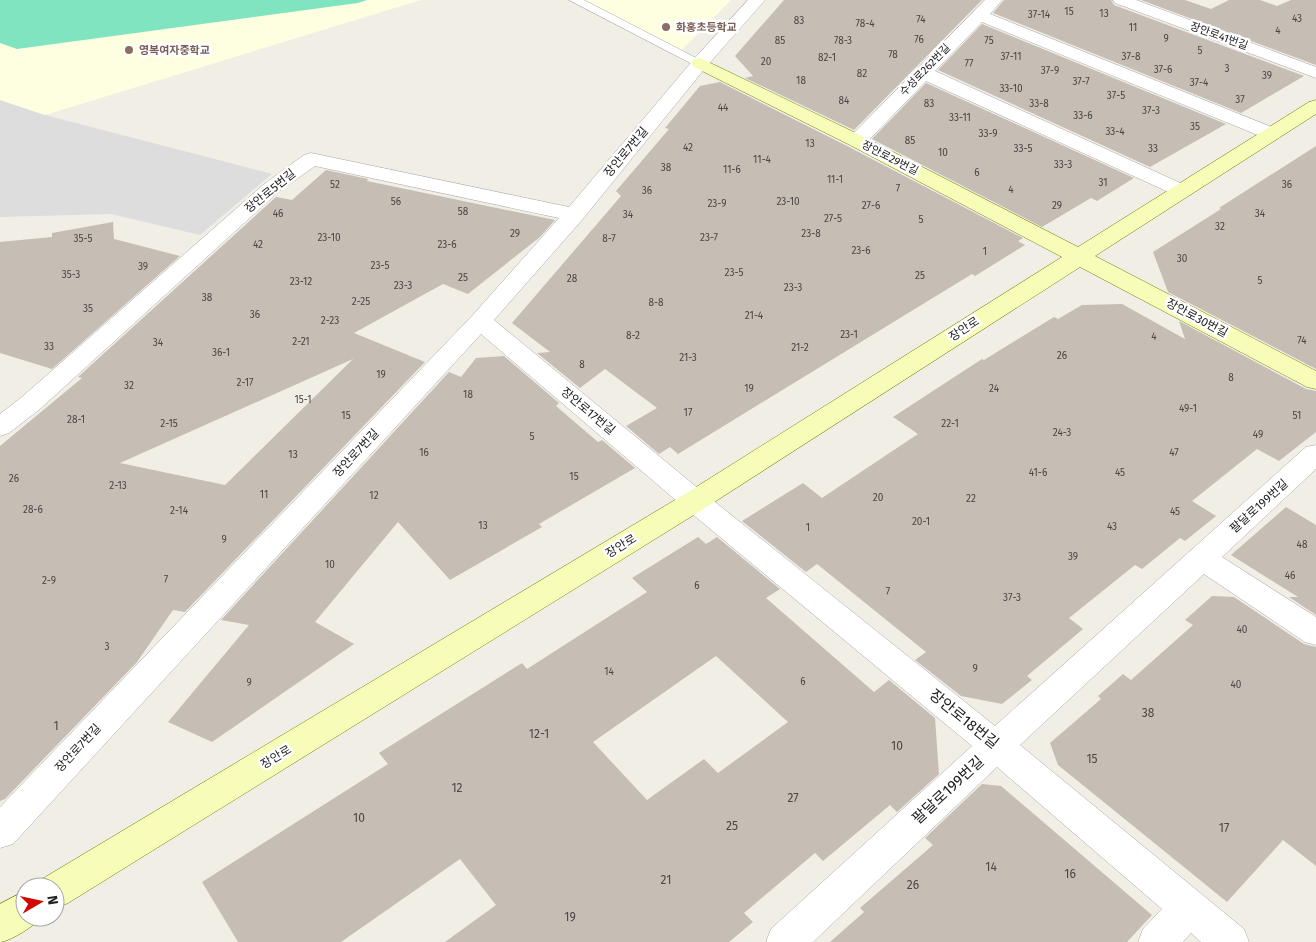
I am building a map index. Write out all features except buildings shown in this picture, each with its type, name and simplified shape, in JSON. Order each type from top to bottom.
[{"type":"main road","name":"장안로29번길","points":[[700,63],[857,141],[1078,256]]},
{"type":"main road","name":"장안로","points":[[65,885],[695,500],[1316,106]]},
{"type":"main road","name":"장안로30번길","points":[[1078,256],[1316,381]]},
{"type":"main road","points":[[0,925],[15,915]]},
{"type":"street","name":"장안로7번길","points":[[1,830],[480,321],[574,216],[700,63],[757,0]]},
{"type":"street","name":"수성로262번길","points":[[857,141],[994,0]]},
{"type":"street","name":"장안로41번길","points":[[1131,1],[1316,73]]},
{"type":"street","points":[[979,15],[1272,134]]},
{"type":"street","points":[[923,72],[1182,191]]},
{"type":"street","name":"장안로5번길","points":[[0,427],[31,403],[270,189],[311,159],[574,216]]},
{"type":"street","name":"장안로17번길","points":[[480,321],[695,500]]},
{"type":"street","points":[[0,401],[31,403]]},
{"type":"street","name":"팔달로199번길","points":[[785,942],[996,746],[1316,454]]},
{"type":"street","name":"장안로18번길","points":[[695,500],[996,746],[1230,942]]},
{"type":"street","points":[[1202,558],[1316,633]]},
{"type":"street","points":[[1157,942],[1189,908]]},
{"type":"lane","points":[[575,0],[700,63]]},
{"type":"shaded area","name":"영복여자중학교","points":[[0,0],[421,0],[45,115],[0,100]]},
{"type":"shaded area","name":"화홍초등학교","points":[[575,0],[731,0],[678,54]]},
{"type":"shaded area","points":[[0,100],[45,115],[272,174],[200,235],[111,214],[0,217]]},
{"type":"green space","points":[[0,0],[367,0],[358,3],[17,49],[0,43]]},
{"type":"place","name":"화홍초등학교","points":[[666,27]]},
{"type":"place","name":"영복여자중학교","points":[[129,50]]}]
